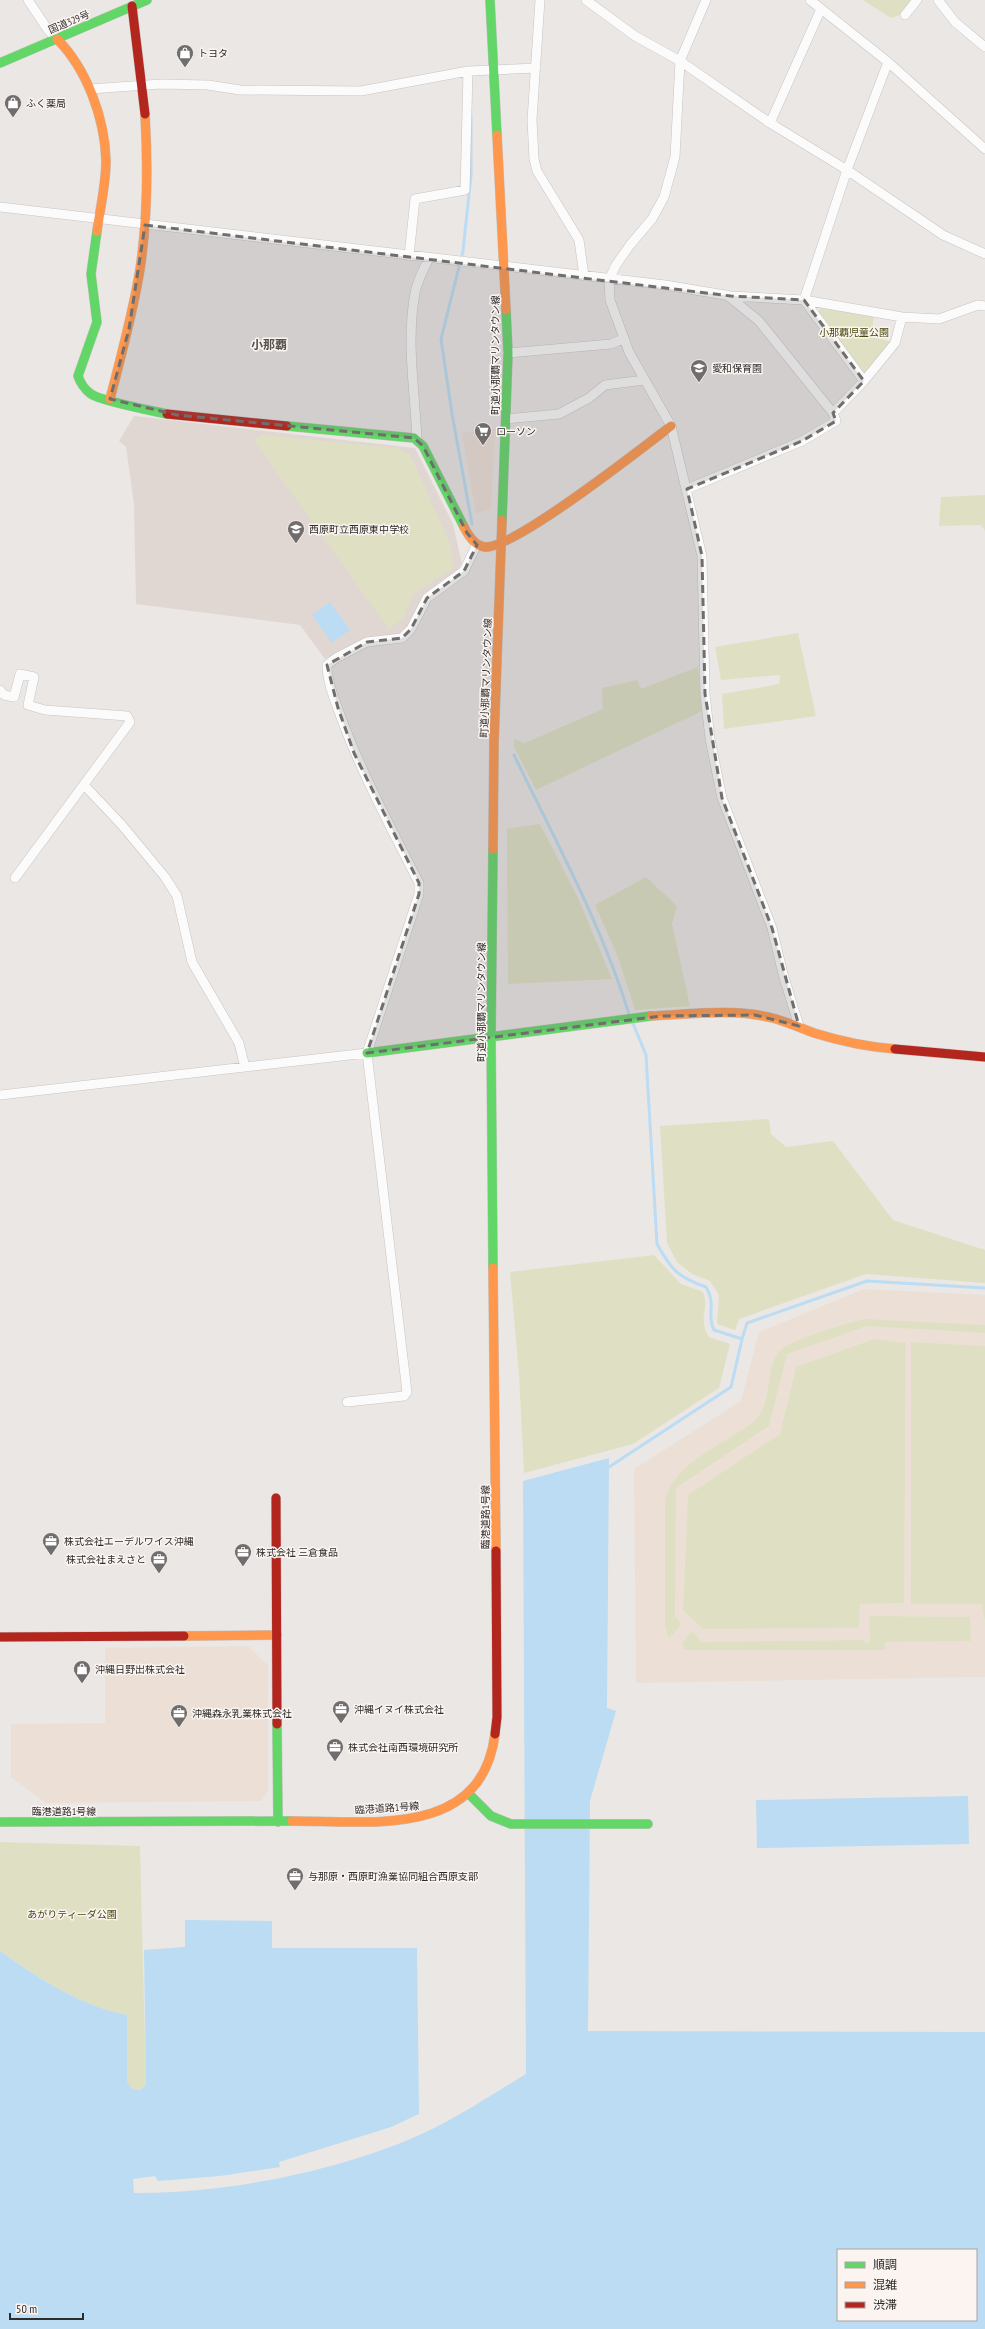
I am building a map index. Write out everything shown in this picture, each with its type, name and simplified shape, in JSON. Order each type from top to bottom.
[{"type":"main road","name":"国道329号","points":[[0,63],[147,0]]},
{"type":"main road","name":"町道小那覇マリンタウン線","points":[[490,0],[505,268],[508,353],[494,742],[491,1037],[494,1358]]},
{"type":"main road","points":[[110,399],[129,329],[145,225],[148,156],[143,84],[132,6]]},
{"type":"main road","points":[[57,39],[66,48],[90,89],[102,129],[106,162],[91,274],[97,322],[78,376],[80,382],[91,394],[150,411],[177,415],[417,440],[423,446],[467,533],[478,544],[487,547],[502,542],[540,520],[671,426]]},
{"type":"main road","points":[[368,1053],[638,1017],[706,1013],[755,1015],[870,1047],[985,1057]]},
{"type":"main road","name":"臨港道路1号線","points":[[0,1822],[378,1821],[421,1818],[451,1807],[469,1794],[484,1775],[493,1752],[496,1733],[494,1358]]},
{"type":"main road","points":[[276,1498],[278,1822]]},
{"type":"main road","points":[[0,1637],[277,1635]]},
{"type":"main road","points":[[469,1794],[491,1816],[502,1824],[648,1824]]},
{"type":"street","points":[[28,0],[48,30],[57,39]]},
{"type":"street","points":[[540,0],[532,120],[534,159],[537,171],[579,240],[584,276]]},
{"type":"street","points":[[586,0],[635,36],[680,61],[770,123],[847,170],[943,235],[985,254]]},
{"type":"street","points":[[706,0],[680,61],[674,157],[664,197],[658,210],[630,245],[609,280],[610,300],[623,338],[644,380],[671,426],[702,556],[705,694],[710,739],[722,798],[772,928],[783,974],[799,1026]]},
{"type":"street","points":[[810,0],[888,62],[985,149]]},
{"type":"street","points":[[905,15],[917,0]]},
{"type":"street","points":[[938,0],[955,22],[985,47]]},
{"type":"street","points":[[770,123],[821,9]]},
{"type":"street","points":[[804,300],[847,170],[888,62]]},
{"type":"street","points":[[90,89],[143,84],[208,85],[240,90],[290,92],[361,90],[468,71],[536,68]]},
{"type":"street","points":[[409,256],[415,199],[465,190],[468,71]]},
{"type":"street","points":[[0,207],[466,262],[505,268],[665,285],[727,295],[804,300],[902,317],[939,319],[978,305],[985,306]]},
{"type":"street","points":[[417,440],[412,376],[411,329],[415,291],[429,258]]},
{"type":"street","points":[[687,489],[802,441],[836,421],[832,413],[759,321],[727,295]]},
{"type":"street","points":[[804,300],[864,380]]},
{"type":"street","points":[[832,413],[864,380],[895,343],[902,317]]},
{"type":"street","points":[[508,353],[611,344],[623,338]]},
{"type":"street","points":[[506,419],[559,414],[589,398],[605,385],[644,380]]},
{"type":"street","points":[[347,1402],[404,1396],[407,1392],[368,1053],[419,894],[419,883],[354,753],[333,695],[327,674],[327,665],[336,658],[367,642],[402,638],[412,629],[427,598],[464,571],[478,544]]},
{"type":"street","points":[[0,690],[4,696],[14,697],[20,674],[34,677],[28,705],[44,710],[127,716],[130,722],[15,878]]},
{"type":"street","points":[[84,786],[121,824],[165,877],[177,896],[192,962],[238,1044],[244,1067]]},
{"type":"street","points":[[0,1095],[368,1053]]},
{"type":"highlighted area","points":[[145,225],[731,296],[804,300],[864,381],[833,413],[836,421],[802,441],[687,489],[702,556],[705,694],[722,798],[772,928],[799,1026],[755,1015],[661,1016],[367,1053],[419,894],[419,883],[354,753],[338,708],[327,665],[367,642],[402,638],[411,629],[427,598],[464,571],[477,545],[467,533],[423,446],[414,438],[177,415],[110,399],[129,329]]},
{"type":"shaded area","name":"西原町立西原東中学校","points":[[134,416],[415,448],[453,524],[462,564],[455,573],[425,594],[408,629],[396,637],[389,635],[364,638],[325,659],[300,625],[136,604],[134,504],[126,447],[119,441]]},
{"type":"shaded area","points":[[495,428],[491,509],[476,513],[462,433]]},
{"type":"shaded area","points":[[864,1289],[985,1295],[985,1677],[636,1683],[634,1469],[741,1401],[759,1332]]},
{"type":"shaded area","points":[[248,1646],[268,1665],[268,1792],[261,1801],[46,1803],[11,1777],[11,1724],[105,1723],[105,1648]]},
{"type":"green space","points":[[863,0],[912,0],[903,14],[891,18]]},
{"type":"green space","name":"小那覇児童公園","points":[[820,308],[874,316],[871,336],[892,342],[864,377],[818,313]]},
{"type":"green space","points":[[262,435],[396,448],[410,455],[450,544],[453,568],[413,594],[404,616],[389,629],[254,440]]},
{"type":"green space","points":[[985,495],[985,531],[981,525],[939,526],[941,497]]},
{"type":"green space","points":[[798,633],[816,716],[724,729],[722,694],[779,684],[780,675],[721,680],[715,647]]},
{"type":"green space","points":[[698,667],[702,711],[536,790],[514,747],[514,739],[525,743],[603,709],[602,688],[637,680],[641,689]]},
{"type":"green space","points":[[540,824],[578,898],[612,979],[508,984],[507,829]]},
{"type":"green space","points":[[646,877],[677,906],[672,924],[690,1006],[635,1010],[618,957],[595,905]]},
{"type":"green space","points":[[769,1119],[771,1134],[786,1147],[833,1141],[893,1220],[985,1250],[985,1283],[866,1274],[739,1319],[735,1330],[717,1324],[719,1295],[710,1281],[692,1274],[677,1262],[667,1243],[660,1126]]},
{"type":"green space","points":[[654,1255],[681,1284],[703,1292],[705,1298],[704,1324],[709,1337],[730,1344],[719,1388],[633,1444],[524,1473],[519,1375],[510,1272]]},
{"type":"green space","points":[[865,1319],[985,1325],[985,1333],[867,1326],[787,1354],[769,1426],[676,1488],[675,1616],[682,1624],[670,1638],[667,1634],[665,1626],[665,1499],[670,1487],[685,1468],[695,1460],[747,1427],[758,1417],[764,1407],[773,1363],[782,1349],[809,1336]]},
{"type":"green space","points":[[874,1339],[906,1343],[904,1603],[860,1604],[859,1628],[703,1629],[683,1610],[688,1495],[780,1434],[796,1367]]},
{"type":"green space","points":[[911,1342],[985,1346],[985,1622],[982,1604],[911,1604]]},
{"type":"green space","points":[[869,1616],[970,1617],[971,1641],[885,1642],[885,1650],[686,1650],[683,1648],[682,1643],[692,1631],[702,1642],[863,1640],[865,1643],[870,1642]]},
{"type":"green space","name":"あがりティーダ公園","points":[[0,1842],[140,1846],[146,2085],[140,2090],[132,2089],[127,2081],[127,2015],[92,2005],[60,1990],[0,1951]]},
{"type":"water","points":[[330,602],[350,630],[332,643],[312,615]]},
{"type":"water","points":[[609,1458],[607,1708],[616,1711],[590,1801],[588,2031],[985,2032],[985,2329],[0,2329],[0,1951],[60,1990],[92,2005],[127,2015],[127,2081],[132,2089],[140,2090],[146,2085],[144,1950],[185,1947],[185,1920],[272,1921],[272,1948],[417,1948],[419,2114],[391,2127],[279,2162],[280,2167],[220,2176],[158,2181],[155,2176],[133,2179],[134,2193],[206,2189],[283,2178],[358,2158],[393,2146],[439,2126],[526,2074],[523,1481]]},
{"type":"water","points":[[968,1796],[969,1844],[757,1848],[756,1800]]},
{"type":"waterway","points":[[471,114],[471,175],[463,251],[441,339],[452,414],[472,524]]},
{"type":"waterway","points":[[514,755],[591,914],[618,980],[629,1014]]},
{"type":"waterway","points":[[606,1469],[731,1387],[742,1339],[714,1330],[711,1319],[711,1299],[706,1287],[681,1276],[666,1260],[657,1244],[646,1055],[632,1021]]},
{"type":"waterway","points":[[742,1339],[747,1323],[867,1281],[985,1288]]},
{"type":"traffic: fast","points":[[0,63],[147,0]]},
{"type":"traffic: fast","points":[[490,0],[497,135]]},
{"type":"traffic: fast","points":[[97,231],[91,274],[97,322],[78,376],[83,386],[91,394],[97,397],[128,406],[167,414]]},
{"type":"traffic: fast","points":[[502,520],[508,353],[506,310]]},
{"type":"traffic: fast","points":[[287,426],[414,438],[423,446],[464,527]]},
{"type":"traffic: fast","points":[[493,849],[491,1037],[493,1268]]},
{"type":"traffic: fast","points":[[367,1053],[651,1016]]},
{"type":"traffic: fast","points":[[277,1724],[278,1822]]},
{"type":"traffic: fast","points":[[469,1794],[491,1816],[511,1824],[648,1824]]},
{"type":"traffic: fast","points":[[0,1822],[292,1821]]},
{"type":"traffic: slow","points":[[57,39],[68,51],[85,80],[98,112],[102,128],[105,145],[106,170],[97,231]]},
{"type":"traffic: slow","points":[[110,399],[134,302],[143,250],[147,192],[145,114]]},
{"type":"traffic: slow","points":[[497,135],[506,310]]},
{"type":"traffic: slow","points":[[464,527],[472,540],[478,545],[485,547],[500,543],[522,532],[578,496],[671,426]]},
{"type":"traffic: slow","points":[[493,849],[494,742],[502,520]]},
{"type":"traffic: slow","points":[[651,1016],[698,1013],[730,1013],[761,1016],[776,1019],[834,1039],[895,1049]]},
{"type":"traffic: slow","points":[[493,1268],[496,1551]]},
{"type":"traffic: slow","points":[[184,1636],[277,1635]]},
{"type":"traffic: slow","points":[[292,1821],[387,1821],[418,1817],[446,1808],[469,1792],[486,1768],[495,1734]]},
{"type":"traffic: jam","points":[[132,6],[145,114]]},
{"type":"traffic: jam","points":[[167,414],[287,426]]},
{"type":"traffic: jam","points":[[895,1049],[985,1057]]},
{"type":"traffic: jam","points":[[276,1498],[277,1724]]},
{"type":"traffic: jam","points":[[495,1734],[497,1717],[496,1551]]},
{"type":"traffic: jam","points":[[0,1637],[184,1636]]},
{"type":"place","name":"トヨタ","points":[[185,68]]},
{"type":"place","name":"ふく薬局","points":[[13,118]]},
{"type":"place","name":"愛和保育園","points":[[699,383]]},
{"type":"place","name":"ローソン","points":[[483,446]]},
{"type":"place","name":"西原町立西原東中学校","points":[[296,544]]},
{"type":"place","name":"株式会社エーデルワイス沖縄","points":[[51,1556]]},
{"type":"place","name":"株式会社 三倉食品","points":[[243,1567]]},
{"type":"place","name":"株式会社まえさと","points":[[159,1574]]},
{"type":"place","name":"沖縄日野出株式会社","points":[[82,1684]]},
{"type":"place","name":"沖縄イヌイ株式会社","points":[[341,1724]]},
{"type":"place","name":"沖縄森永乳業株式会社","points":[[179,1728]]},
{"type":"place","name":"株式会社南西環境研究所","points":[[335,1762]]},
{"type":"place","name":"与那原・西原町漁業協同組合西原支部","points":[[295,1891]]},
{"type":"district","name":"小那覇","points":[[269,344]]}]
